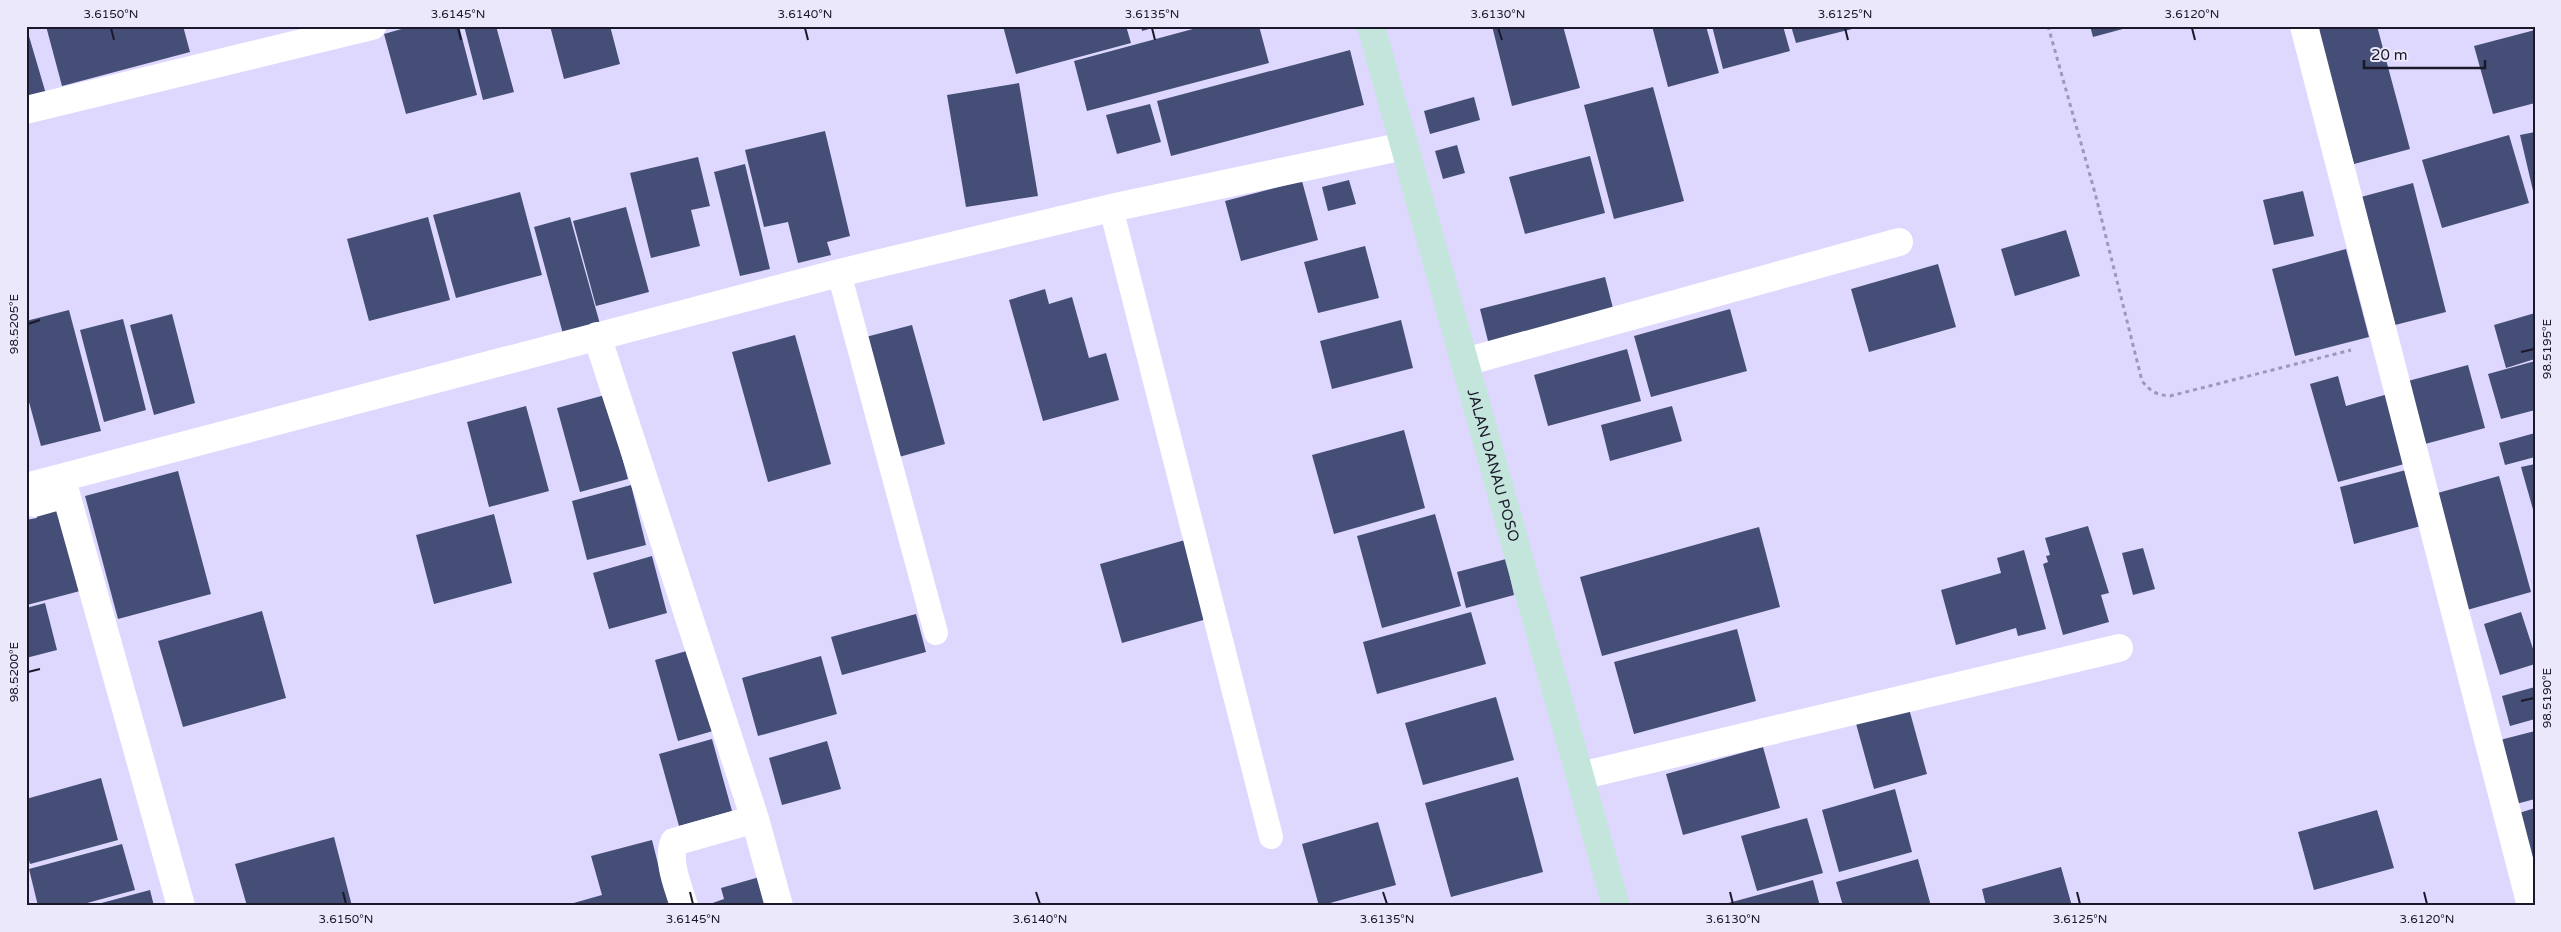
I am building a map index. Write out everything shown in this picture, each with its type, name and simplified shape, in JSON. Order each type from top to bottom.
[{"type":"street","points":[[26,110],[372,26]]},
{"type":"street","name":"JALAN DANAU POSO","points":[[1371,26],[1616,906]]},
{"type":"street","points":[[2304,26],[2532,906]]},
{"type":"street","points":[[27,498],[598,336],[839,273],[1111,208],[1404,146]]},
{"type":"street","points":[[1465,362],[1899,242]]},
{"type":"street","points":[[598,336],[754,819],[779,906]]},
{"type":"street","points":[[27,498],[66,494],[181,906]]},
{"type":"street","points":[[1580,776],[2119,648]]},
{"type":"street","points":[[684,906],[674,873],[671,851],[674,842],[754,819]]},
{"type":"lane","points":[[1111,208],[1270,837]]},
{"type":"lane","points":[[839,273],[936,633]]},
{"type":"path","points":[[2048,26],[2095,193],[2142,381],[2149,389],[2157,395],[2170,396],[2386,341]]},
{"type":"building","points":[[26,26],[46,94],[26,99]]},
{"type":"building","points":[[46,26],[183,26],[190,52],[62,86]]},
{"type":"building","points":[[412,26],[459,26],[477,95],[406,114],[384,34]]},
{"type":"building","points":[[464,26],[496,26],[514,92],[483,100]]},
{"type":"building","points":[[550,26],[610,26],[620,64],[564,79]]},
{"type":"building","points":[[1003,26],[1126,26],[1131,43],[1016,74]]},
{"type":"building","points":[[1141,26],[1156,26],[1156,27],[1142,31]]},
{"type":"building","points":[[1204,26],[1259,26],[1269,63],[1087,111],[1074,61]]},
{"type":"building","points":[[1492,26],[1563,26],[1580,88],[1512,106]]},
{"type":"building","points":[[1652,26],[1706,26],[1719,73],[1668,87]]},
{"type":"building","points":[[1712,26],[1783,26],[1790,51],[1723,69]]},
{"type":"building","points":[[1791,26],[1851,26],[1852,29],[1796,43]]},
{"type":"building","points":[[2090,26],[2130,26],[2130,27],[2093,37]]},
{"type":"building","points":[[2331,26],[2377,26],[2410,149],[2354,164],[2317,30]]},
{"type":"building","points":[[2535,30],[2535,103],[2493,114],[2474,46]]},
{"type":"building","points":[[1350,50],[1364,105],[1171,156],[1157,101]]},
{"type":"building","points":[[1019,83],[1038,196],[966,207],[947,95]]},
{"type":"building","points":[[1653,87],[1684,201],[1614,219],[1584,105]]},
{"type":"building","points":[[1474,97],[1480,120],[1430,134],[1424,111]]},
{"type":"building","points":[[1150,104],[1161,142],[1117,154],[1106,115]]},
{"type":"building","points":[[825,131],[850,236],[827,242],[831,255],[798,263],[788,222],[764,227],[745,150]]},
{"type":"building","points":[[2535,132],[2535,195],[2534,195],[2520,135]]},
{"type":"building","points":[[2509,135],[2529,203],[2442,228],[2422,160]]},
{"type":"building","points":[[1457,145],[1465,173],[1443,179],[1435,151]]},
{"type":"building","points":[[1590,156],[1605,213],[1525,234],[1509,177]]},
{"type":"building","points":[[698,157],[710,206],[691,210],[700,246],[651,258],[630,173]]},
{"type":"building","points":[[745,164],[770,269],[740,276],[714,172]]},
{"type":"building","points":[[1349,180],[1356,204],[1328,211],[1322,187]]},
{"type":"building","points":[[1302,181],[1318,240],[1241,261],[1225,201]]},
{"type":"building","points":[[2413,183],[2446,312],[2395,325],[2361,197]]},
{"type":"building","points":[[2303,191],[2314,236],[2274,245],[2263,200]]},
{"type":"building","points":[[520,192],[542,275],[456,298],[433,215]]},
{"type":"building","points":[[626,207],[649,292],[596,306],[573,221]]},
{"type":"building","points":[[428,217],[450,300],[369,321],[347,239]]},
{"type":"building","points":[[570,217],[600,324],[563,334],[534,227]]},
{"type":"building","points":[[2066,230],[2080,276],[2015,296],[2001,249]]},
{"type":"building","points":[[1365,246],[1379,298],[1318,313],[1304,262]]},
{"type":"building","points":[[2346,249],[2369,337],[2295,356],[2272,269]]},
{"type":"building","points":[[1938,264],[1956,327],[1869,352],[1851,289]]},
{"type":"building","points":[[1605,277],[1614,312],[1489,345],[1480,309]]},
{"type":"building","points":[[1045,289],[1049,304],[1072,297],[1089,358],[1106,353],[1119,400],[1043,421],[1009,300]]},
{"type":"building","points":[[1730,309],[1747,371],[1651,397],[1634,336]]},
{"type":"building","points":[[69,310],[101,431],[41,446],[26,391],[26,321]]},
{"type":"building","points":[[2535,313],[2535,359],[2506,368],[2494,325]]},
{"type":"building","points":[[172,314],[195,403],[154,415],[130,325]]},
{"type":"building","points":[[123,319],[146,410],[104,422],[80,330]]},
{"type":"building","points":[[1401,320],[1413,368],[1332,389],[1320,341]]},
{"type":"building","points":[[912,325],[945,444],[892,459],[858,339]]},
{"type":"building","points":[[795,335],[831,464],[768,482],[732,352]]},
{"type":"building","points":[[1627,349],[1641,401],[1548,426],[1534,375]]},
{"type":"building","points":[[2535,361],[2535,410],[2501,419],[2488,374]]},
{"type":"building","points":[[2468,365],[2485,428],[2425,444],[2408,381]]},
{"type":"building","points":[[2338,376],[2346,406],[2388,394],[2408,463],[2338,482],[2310,384]]},
{"type":"building","points":[[605,395],[628,479],[580,492],[557,408]]},
{"type":"building","points":[[526,406],[549,491],[489,507],[467,422]]},
{"type":"building","points":[[1672,406],[1682,441],[1610,461],[1601,425]]},
{"type":"building","points":[[1404,430],[1425,508],[1334,534],[1312,455]]},
{"type":"building","points":[[2535,433],[2535,457],[2505,465],[2499,443]]},
{"type":"building","points":[[2535,464],[2535,513],[2534,513],[2521,467]]},
{"type":"building","points":[[2406,470],[2421,526],[2354,544],[2340,487]]},
{"type":"building","points":[[178,471],[211,594],[118,619],[85,496]]},
{"type":"building","points":[[2499,476],[2531,592],[2467,610],[2434,494]]},
{"type":"building","points":[[631,485],[646,545],[587,560],[572,501]]},
{"type":"building","points":[[55,503],[80,591],[27,605],[26,520],[37,518],[35,508]]},
{"type":"building","points":[[494,514],[512,583],[434,604],[416,535]]},
{"type":"building","points":[[1435,514],[1461,606],[1382,628],[1357,536]]},
{"type":"building","points":[[2088,526],[2109,593],[2101,595],[2109,622],[2063,635],[2043,564],[2048,562],[2046,556],[2050,555],[2045,538]]},
{"type":"building","points":[[1759,527],[1780,607],[1602,656],[1580,577]]},
{"type":"building","points":[[1185,540],[1207,619],[1122,643],[1100,564]]},
{"type":"building","points":[[2143,548],[2155,589],[2133,595],[2122,553]]},
{"type":"building","points":[[2024,550],[2046,629],[2018,636],[2016,628],[1956,645],[1941,590],[2001,573],[1997,558]]},
{"type":"building","points":[[652,556],[667,613],[609,629],[593,573]]},
{"type":"building","points":[[1506,559],[1514,595],[1466,608],[1457,572]]},
{"type":"building","points":[[45,603],[57,650],[26,658],[26,608]]},
{"type":"building","points":[[262,611],[286,698],[183,727],[158,641]]},
{"type":"building","points":[[1471,612],[1486,664],[1377,694],[1363,642]]},
{"type":"building","points":[[2521,612],[2535,655],[2535,664],[2500,675],[2484,624]]},
{"type":"building","points":[[916,614],[926,652],[842,675],[831,637]]},
{"type":"building","points":[[1737,629],[1756,701],[1634,734],[1614,662]]},
{"type":"building","points":[[690,650],[713,731],[678,741],[655,660]]},
{"type":"building","points":[[821,656],[837,714],[758,736],[742,678]]},
{"type":"building","points":[[2535,687],[2535,719],[2510,726],[2502,696]]},
{"type":"building","points":[[1496,697],[1514,760],[1423,785],[1405,723]]},
{"type":"building","points":[[1908,705],[1927,774],[1874,789],[1855,720]]},
{"type":"building","points":[[2535,731],[2535,799],[2516,804],[2500,740]]},
{"type":"building","points":[[712,739],[732,811],[679,826],[659,754]]},
{"type":"building","points":[[827,741],[841,789],[782,805],[769,758]]},
{"type":"building","points":[[1763,747],[1780,808],[1683,835],[1666,774]]},
{"type":"building","points":[[1518,777],[1543,872],[1451,897],[1425,803]]},
{"type":"building","points":[[101,778],[118,840],[30,864],[26,850],[26,799]]},
{"type":"building","points":[[1895,789],[1912,852],[1839,872],[1822,810]]},
{"type":"building","points":[[2535,808],[2535,862],[2531,863],[2516,814]]},
{"type":"building","points":[[2377,810],[2394,868],[2314,890],[2298,832]]},
{"type":"building","points":[[1807,818],[1823,873],[1757,891],[1741,836]]},
{"type":"building","points":[[1378,822],[1396,885],[1319,906],[1302,844]]},
{"type":"building","points":[[334,837],[352,906],[247,906],[235,864]]},
{"type":"building","points":[[652,840],[662,880],[672,906],[563,906],[602,895],[591,856]]},
{"type":"building","points":[[122,844],[135,890],[76,906],[38,906],[29,869]]},
{"type":"building","points":[[1918,859],[1931,906],[1843,906],[1836,882]]},
{"type":"building","points":[[2061,867],[2072,906],[1986,906],[1982,889]]},
{"type":"building","points":[[767,875],[775,906],[704,906],[724,899],[721,888]]},
{"type":"building","points":[[1813,880],[1820,906],[1721,906],[1721,905]]},
{"type":"building","points":[[150,890],[154,906],[94,906],[94,905]]}]
